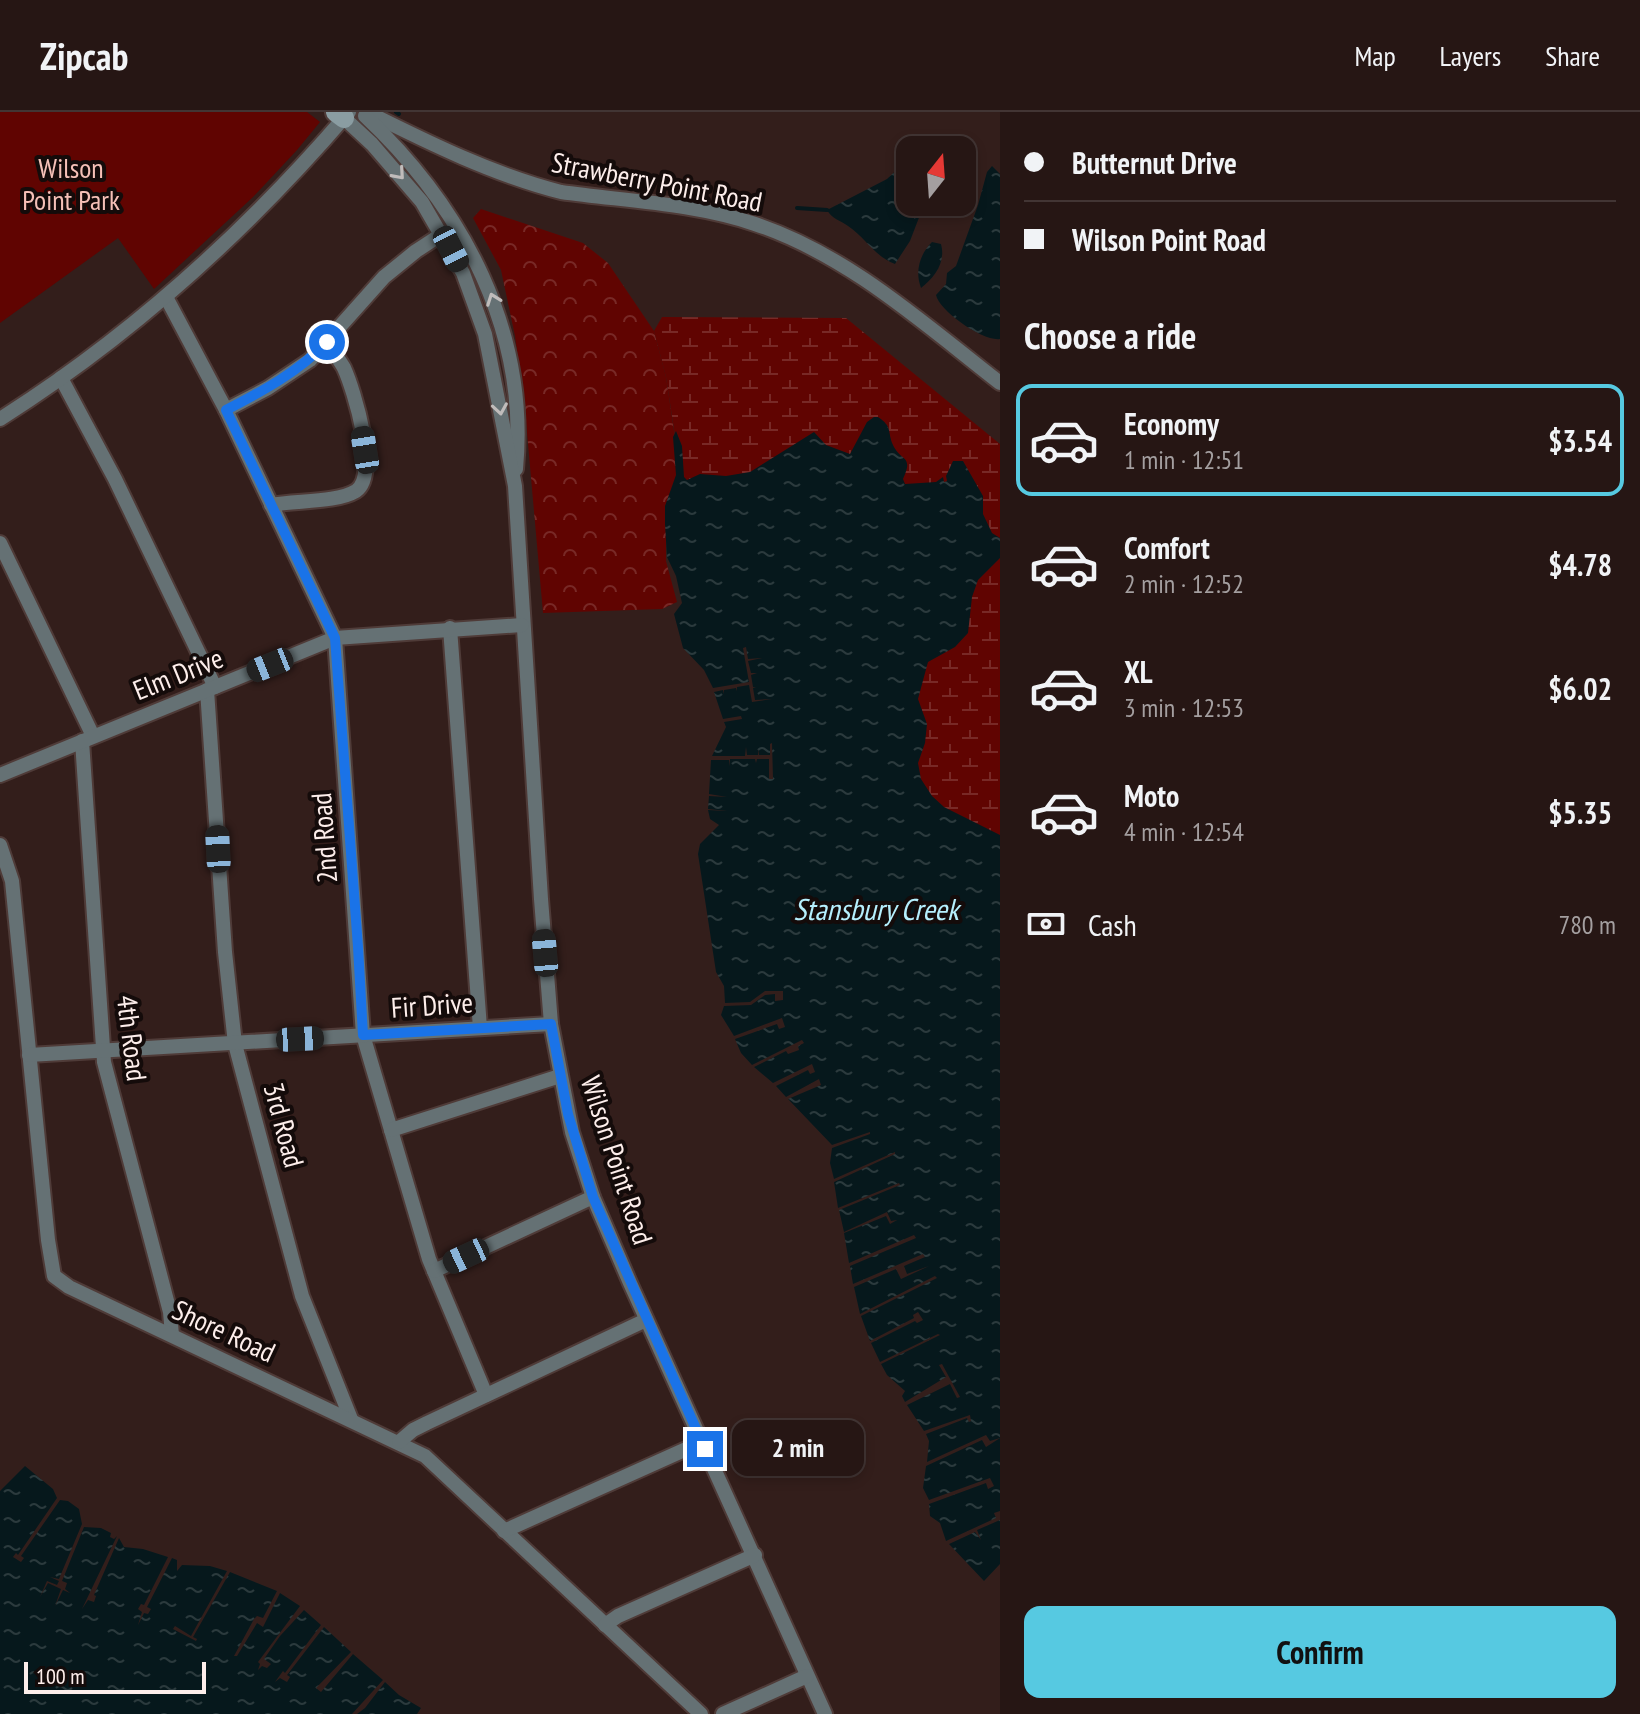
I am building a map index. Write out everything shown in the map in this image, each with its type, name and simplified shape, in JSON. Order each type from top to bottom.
[{"type":"street","name":"Wilson Point Road","points":[[352,113],[372,144],[407,182],[442,234],[463,273],[485,334],[515,486]]},
{"type":"street","name":"Wilson Point Road","points":[[352,113],[412,165],[440,201],[470,246],[500,319],[518,403],[515,486],[522,625],[551,1024],[572,1132],[593,1197],[646,1320],[825,1714]]},
{"type":"street","points":[[0,419],[61,378],[166,297],[263,206],[352,113]]},
{"type":"street","name":"Strawberry Point Road","points":[[352,113],[406,131],[537,186],[725,215],[782,234],[851,270],[1000,383]]},
{"type":"street","points":[[226,410],[268,388],[310,360],[364,296],[416,251],[442,234]]},
{"type":"street","name":"2nd Road","points":[[166,297],[226,410],[335,638],[363,1035],[434,1271],[486,1395]]},
{"type":"street","points":[[271,505],[343,496],[362,486],[366,477],[361,426],[352,388],[343,366],[327,342]]},
{"type":"street","name":"3rd Road","points":[[61,378],[115,479],[211,689],[225,952],[235,1044],[302,1296],[351,1419]]},
{"type":"street","name":"4th Road","points":[[0,543],[88,738],[104,1062],[170,1312],[172,1335]]},
{"type":"street","name":"Elm Drive","points":[[0,775],[335,638],[522,625]]},
{"type":"street","points":[[450,628],[480,1028]]},
{"type":"street","name":"Shore Road","points":[[0,845],[12,881],[54,1276],[69,1287],[425,1456],[701,1714]]},
{"type":"street","name":"Fir Drive","points":[[29,1055],[551,1024]]},
{"type":"street","points":[[391,1130],[560,1076]]},
{"type":"street","points":[[434,1271],[593,1197]]},
{"type":"street","points":[[399,1442],[413,1430],[646,1320]]},
{"type":"street","points":[[504,1531],[702,1442]]},
{"type":"street","points":[[605,1625],[618,1616],[755,1555]]},
{"type":"street","points":[[723,1714],[807,1676]]},
{"type":"green space","name":"Wilson Point Park","points":[[0,112],[307,112],[320,122],[253,197],[154,289],[118,238],[0,323]]},
{"type":"green space","points":[[481,209],[583,243],[608,263],[654,331],[666,377],[679,465],[666,524],[666,561],[677,602],[662,609],[543,613],[525,410],[515,336],[501,270],[473,218]]},
{"type":"green space","points":[[662,317],[846,318],[1000,444],[1000,845],[943,813],[914,779],[756,474],[683,487],[666,377],[654,331]]},
{"type":"water","points":[[992,166],[1000,174],[1000,339],[984,336],[963,324],[945,309],[936,295],[946,284],[947,273],[956,266],[976,216],[987,172]]},
{"type":"water","points":[[896,170],[896,216],[920,216],[910,241],[895,264],[881,256],[827,210],[887,179]]},
{"type":"water","points":[[932,242],[941,244],[941,263],[921,288],[919,264]]},
{"type":"water","name":"Stansbury Creek","points":[[874,417],[886,424],[893,445],[907,462],[903,479],[905,484],[936,482],[943,477],[944,482],[947,481],[953,461],[963,461],[983,496],[983,514],[992,533],[1000,538],[1000,558],[978,580],[972,597],[968,633],[955,647],[928,662],[918,699],[927,724],[918,763],[921,779],[944,807],[1000,835],[1000,1438],[990,1441],[986,1435],[927,1462],[929,1441],[926,1434],[967,1418],[969,1422],[970,1415],[924,1431],[907,1405],[950,1384],[957,1398],[960,1397],[942,1364],[939,1365],[946,1377],[905,1402],[902,1396],[905,1391],[887,1375],[881,1364],[940,1335],[880,1362],[871,1343],[923,1320],[918,1312],[913,1315],[914,1318],[870,1341],[861,1316],[937,1278],[935,1276],[860,1314],[854,1287],[896,1269],[901,1279],[929,1266],[907,1274],[904,1266],[925,1257],[923,1254],[853,1284],[850,1266],[916,1238],[914,1235],[849,1263],[844,1233],[886,1216],[890,1224],[897,1220],[891,1221],[887,1212],[844,1232],[839,1210],[900,1185],[838,1208],[834,1182],[895,1152],[834,1179],[830,1163],[832,1148],[870,1132],[832,1145],[788,1099],[821,1085],[819,1079],[786,1097],[776,1086],[808,1070],[810,1074],[815,1072],[812,1064],[773,1083],[754,1067],[786,1051],[788,1054],[799,1050],[798,1046],[804,1043],[802,1040],[752,1065],[741,1053],[735,1039],[777,1024],[779,1029],[785,1027],[782,1018],[734,1036],[721,1015],[724,1006],[751,1005],[765,995],[775,994],[775,1001],[783,1000],[783,991],[765,991],[750,1002],[725,1003],[724,986],[716,972],[698,854],[700,844],[719,825],[710,819],[708,810],[727,811],[708,809],[709,796],[727,797],[709,794],[711,760],[729,760],[730,766],[730,759],[755,759],[756,763],[757,759],[769,759],[769,779],[773,779],[772,743],[770,755],[759,755],[758,749],[758,755],[747,755],[746,747],[745,756],[712,756],[726,727],[724,722],[742,719],[741,716],[723,719],[714,692],[723,690],[724,694],[724,690],[736,688],[737,691],[737,687],[749,685],[752,702],[772,699],[755,700],[753,688],[756,687],[753,687],[751,675],[757,673],[751,673],[748,661],[762,658],[748,659],[746,647],[743,648],[749,682],[713,688],[704,670],[683,648],[674,614],[682,603],[676,576],[667,557],[665,524],[665,506],[676,475],[673,437],[676,431],[682,446],[684,477],[687,480],[700,474],[726,476],[750,472],[814,432],[826,445],[850,454],[867,422]]},
{"type":"water","points":[[1000,1438],[1000,1511],[994,1513],[996,1518],[946,1541],[940,1523],[930,1516],[929,1504],[986,1483],[988,1489],[994,1486],[990,1478],[929,1500],[923,1488],[926,1466],[982,1440],[986,1447]]},
{"type":"water","points":[[25,1466],[53,1489],[57,1498],[18,1555],[16,1553],[13,1557],[21,1562],[24,1558],[21,1556],[60,1500],[68,1501],[79,1509],[82,1524],[59,1579],[50,1577],[59,1581],[57,1585],[47,1581],[40,1597],[48,1583],[61,1589],[55,1606],[63,1590],[70,1593],[65,1589],[67,1583],[62,1581],[84,1527],[101,1528],[111,1533],[110,1537],[114,1539],[117,1536],[82,1609],[88,1600],[94,1602],[94,1595],[119,1538],[124,1547],[168,1557],[144,1605],[141,1604],[138,1609],[142,1612],[138,1625],[144,1613],[148,1614],[151,1609],[147,1607],[172,1558],[177,1560],[177,1571],[182,1565],[210,1566],[227,1571],[191,1636],[175,1626],[173,1629],[196,1641],[193,1637],[230,1572],[277,1591],[263,1618],[257,1616],[254,1619],[234,1656],[237,1656],[257,1623],[263,1627],[280,1593],[300,1606],[258,1662],[258,1670],[271,1664],[264,1659],[304,1610],[321,1625],[275,1682],[280,1678],[287,1682],[290,1677],[287,1675],[324,1627],[351,1652],[316,1688],[321,1692],[353,1654],[383,1680],[352,1714],[0,1714],[0,1491]]},
{"type":"water","points":[[1000,1520],[1000,1564],[984,1581],[949,1544],[975,1532],[981,1540],[977,1530]]},
{"type":"water","points":[[385,1682],[421,1708],[417,1714],[357,1714]]},
{"type":"waterway","points":[[797,208],[827,210]]},
{"type":"route","points":[[327,342],[310,360],[268,388],[226,410],[335,638],[363,1035],[551,1024],[572,1132],[593,1197],[705,1449]]}]
